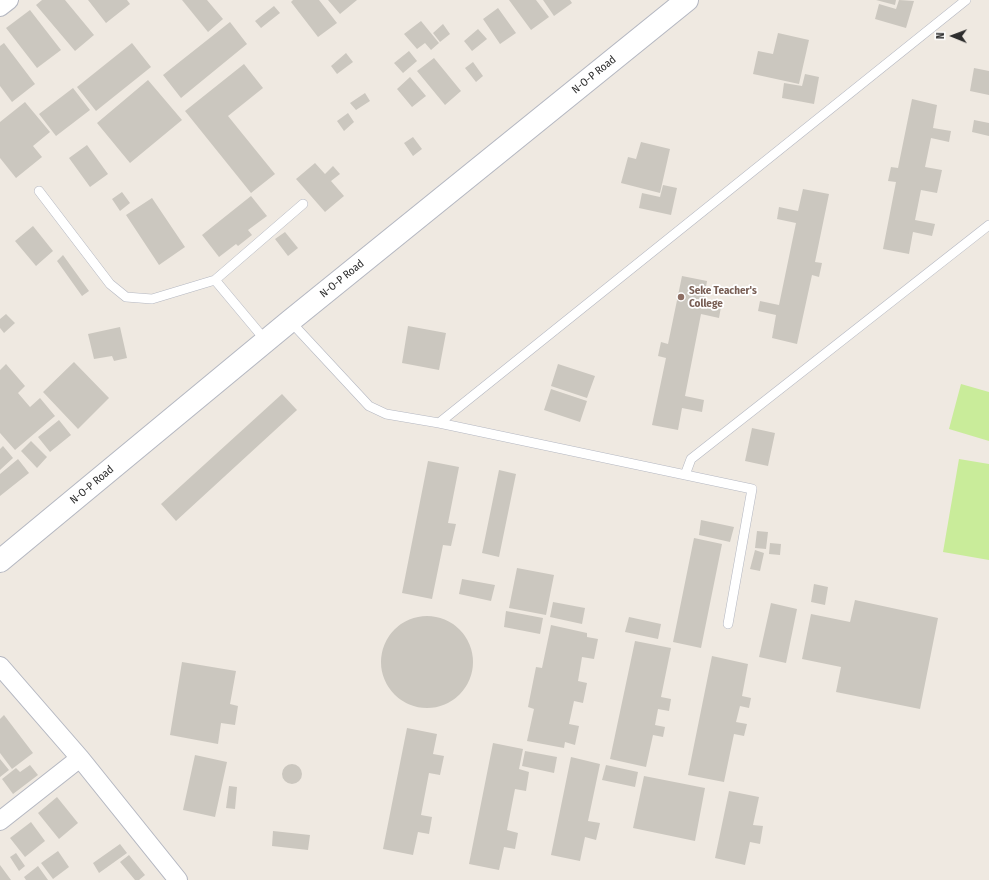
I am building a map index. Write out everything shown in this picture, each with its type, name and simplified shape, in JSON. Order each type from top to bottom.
[{"type":"street","points":[[0,7],[9,0]]},
{"type":"street","name":"N-O-P Road","points":[[0,561],[290,321],[687,0]]},
{"type":"street","points":[[0,666],[80,758],[178,880]]},
{"type":"street","points":[[0,821],[80,758]]},
{"type":"lane","points":[[439,423],[966,0]]},
{"type":"lane","points":[[38,191],[110,284],[126,297],[152,299],[215,280],[303,204]]},
{"type":"lane","points":[[685,475],[691,459],[989,225]]},
{"type":"lane","points":[[215,280],[266,341]]},
{"type":"lane","points":[[290,321],[369,406],[386,414],[439,423],[752,489],[728,624]]},
{"type":"green space","points":[[961,384],[989,392],[989,441],[949,429]]},
{"type":"green space","points":[[959,459],[989,464],[989,560],[943,552]]},
{"type":"building","points":[[42,0],[65,0],[94,35],[75,51],[36,5]]},
{"type":"building","points":[[88,0],[127,0],[130,4],[106,23]]},
{"type":"building","points":[[182,0],[207,0],[223,19],[208,32]]},
{"type":"building","points":[[293,0],[319,0],[337,23],[318,37],[291,2]]},
{"type":"building","points":[[328,0],[357,0],[340,14]]},
{"type":"building","points":[[509,0],[536,0],[549,17],[531,30]]},
{"type":"building","points":[[543,0],[570,0],[572,3],[554,16]]},
{"type":"building","points":[[876,0],[896,0],[895,5]]},
{"type":"building","points":[[899,0],[914,1],[906,28],[875,19],[879,4],[896,9]]},
{"type":"building","points":[[274,6],[280,13],[261,28],[255,21]]},
{"type":"building","points":[[498,8],[516,33],[500,44],[483,19]]},
{"type":"building","points":[[30,10],[61,50],[37,68],[6,28]]},
{"type":"building","points":[[421,21],[439,43],[431,50],[425,43],[417,49],[404,34]]},
{"type":"building","points":[[230,22],[247,44],[181,98],[163,75]]},
{"type":"building","points":[[443,24],[450,34],[440,42],[433,33]]},
{"type":"building","points":[[478,29],[487,39],[472,51],[464,41]]},
{"type":"building","points":[[778,33],[809,40],[799,84],[753,74],[758,51],[773,54]]},
{"type":"building","points":[[4,43],[35,84],[12,102],[0,86],[0,46]]},
{"type":"building","points":[[132,43],[151,67],[96,111],[77,87]]},
{"type":"building","points":[[409,51],[417,61],[403,73],[394,63]]},
{"type":"building","points":[[346,53],[353,62],[337,74],[331,66]]},
{"type":"building","points":[[434,58],[461,91],[445,105],[417,71]]},
{"type":"building","points":[[473,62],[483,76],[476,82],[465,68]]},
{"type":"building","points":[[244,64],[263,88],[228,116],[275,174],[251,193],[185,111]]},
{"type":"building","points":[[974,68],[989,71],[989,95],[970,91]]},
{"type":"building","points":[[805,74],[819,77],[814,104],[782,98],[784,83],[802,86]]},
{"type":"building","points":[[410,77],[426,96],[412,107],[397,89]]},
{"type":"building","points":[[148,80],[182,120],[130,163],[97,123]]},
{"type":"building","points":[[73,88],[90,110],[56,136],[39,114]]},
{"type":"building","points":[[365,93],[370,101],[356,110],[350,103]]},
{"type":"building","points":[[912,99],[937,105],[933,128],[951,131],[949,142],[931,138],[925,167],[942,170],[937,193],[921,190],[915,220],[935,224],[932,236],[913,232],[909,254],[883,249],[896,182],[888,181],[891,167],[898,168]]},
{"type":"building","points":[[25,102],[50,132],[33,146],[42,157],[16,178],[0,158],[0,122]]},
{"type":"building","points":[[348,113],[354,122],[344,131],[337,121]]},
{"type":"building","points":[[974,120],[989,123],[989,136],[972,132]]},
{"type":"building","points":[[413,137],[422,149],[413,156],[404,143]]},
{"type":"building","points":[[641,142],[670,149],[660,193],[621,183],[628,157],[636,159]]},
{"type":"building","points":[[87,145],[108,174],[90,187],[69,158]]},
{"type":"building","points":[[315,163],[325,174],[333,166],[340,174],[331,181],[344,196],[325,212],[296,179]]},
{"type":"building","points":[[663,185],[677,188],[671,215],[639,208],[642,193],[660,197]]},
{"type":"building","points":[[803,189],[829,194],[815,262],[822,263],[819,277],[812,275],[797,344],[772,338],[776,315],[758,311],[760,301],[779,305],[796,223],[777,219],[779,207],[798,211]]},
{"type":"building","points":[[122,192],[130,203],[120,211],[112,199]]},
{"type":"building","points":[[251,196],[267,216],[248,230],[252,235],[238,246],[236,244],[219,257],[202,235]]},
{"type":"building","points":[[152,198],[185,247],[159,265],[126,215]]},
{"type":"building","points":[[33,226],[53,251],[36,266],[15,241]]},
{"type":"building","points":[[285,232],[298,248],[288,256],[275,239]]},
{"type":"building","points":[[63,255],[89,291],[82,296],[57,261]]},
{"type":"building","points":[[682,276],[707,281],[703,304],[721,307],[719,318],[701,314],[685,396],[704,400],[702,412],[682,408],[678,430],[652,425],[666,358],[658,356],[661,342],[668,344]]},
{"type":"building","points":[[6,314],[15,323],[4,333],[0,328],[0,319]]},
{"type":"building","points":[[408,326],[446,333],[439,370],[402,363]]},
{"type":"building","points":[[120,327],[127,358],[114,361],[112,356],[94,359],[88,334]]},
{"type":"building","points":[[74,362],[109,398],[78,429],[43,392]]},
{"type":"building","points":[[6,364],[25,386],[18,393],[30,407],[40,398],[55,416],[15,450],[0,433],[0,370]]},
{"type":"building","points":[[558,364],[595,376],[587,398],[551,386]]},
{"type":"building","points":[[551,389],[587,401],[580,422],[544,410]]},
{"type":"building","points":[[282,394],[297,410],[176,521],[161,504]]},
{"type":"building","points":[[59,420],[71,435],[50,452],[38,437]]},
{"type":"building","points":[[752,428],[775,433],[768,466],[745,461]]},
{"type":"building","points":[[31,441],[47,457],[37,468],[21,451]]},
{"type":"building","points":[[3,446],[13,458],[0,470],[0,449]]},
{"type":"building","points":[[18,459],[29,473],[0,496],[0,474]]},
{"type":"building","points":[[428,461],[459,467],[448,523],[456,524],[451,546],[443,545],[432,599],[402,593]]},
{"type":"building","points":[[499,470],[516,474],[499,557],[482,553]]},
{"type":"building","points":[[701,520],[734,527],[730,542],[699,535]]},
{"type":"building","points":[[757,531],[768,532],[766,549],[755,548]]},
{"type":"building","points":[[694,538],[722,544],[701,648],[673,642]]},
{"type":"building","points":[[770,543],[781,544],[780,555],[769,554]]},
{"type":"building","points":[[755,550],[764,553],[760,571],[750,569]]},
{"type":"building","points":[[517,568],[554,575],[546,615],[509,608]]},
{"type":"building","points":[[462,579],[495,585],[491,601],[459,594]]},
{"type":"building","points":[[814,584],[828,587],[825,605],[811,602]]},
{"type":"building","points":[[855,600],[938,618],[920,709],[836,692],[841,667],[802,659],[811,614],[850,622]]},
{"type":"building","points":[[553,602],[585,608],[582,624],[550,617]]},
{"type":"building","points":[[771,603],[797,609],[786,663],[759,657]]},
{"type":"building","points":[[506,611],[543,618],[540,634],[504,627]]},
{"type":"building","points":[[427,616],[436,617],[453,624],[465,636],[472,653],[472,671],[465,688],[453,700],[436,707],[427,708],[418,707],[401,700],[389,688],[382,671],[381,662],[382,653],[389,636],[401,624],[418,617]]},
{"type":"building","points":[[629,617],[661,624],[658,639],[625,632]]},
{"type":"building","points":[[551,625],[587,633],[587,637],[598,639],[594,659],[582,657],[578,681],[587,683],[583,703],[574,701],[569,724],[579,726],[575,745],[565,742],[564,748],[527,741],[534,709],[528,707],[536,667],[542,668]]},
{"type":"building","points":[[635,641],[671,648],[661,697],[671,699],[669,711],[658,709],[655,725],[665,727],[663,737],[653,735],[646,767],[610,759]]},
{"type":"building","points":[[712,656],[748,664],[742,696],[751,698],[749,708],[740,706],[736,722],[747,724],[744,736],[734,734],[724,782],[688,775]]},
{"type":"building","points":[[182,662],[236,671],[230,704],[238,706],[235,725],[221,723],[218,744],[170,735]]},
{"type":"building","points":[[4,715],[33,753],[12,769],[0,753],[0,719]]},
{"type":"building","points":[[407,728],[437,734],[433,754],[444,756],[440,775],[429,773],[421,815],[432,817],[429,834],[418,832],[413,855],[383,849]]},
{"type":"building","points":[[493,743],[523,749],[519,769],[529,772],[526,791],[515,789],[507,830],[518,833],[515,849],[504,847],[499,870],[469,864]]},
{"type":"building","points":[[525,751],[557,757],[554,773],[522,766]]},
{"type":"building","points":[[195,755],[227,762],[215,817],[183,810]]},
{"type":"building","points":[[571,757],[600,764],[588,821],[600,823],[596,840],[585,837],[580,861],[551,855]]},
{"type":"building","points":[[0,759],[9,770],[0,777]]},
{"type":"building","points":[[292,764],[299,767],[302,774],[299,781],[292,784],[285,781],[282,774],[285,767]]},
{"type":"building","points":[[30,765],[38,775],[13,794],[2,779],[16,768],[20,772]]},
{"type":"building","points":[[606,765],[638,772],[635,787],[602,780]]},
{"type":"building","points":[[644,776],[705,788],[695,841],[633,828]]},
{"type":"building","points":[[229,786],[237,787],[235,809],[226,808]]},
{"type":"building","points":[[729,791],[759,797],[753,825],[763,826],[760,844],[750,842],[745,865],[715,858]]},
{"type":"building","points":[[57,797],[78,823],[59,839],[38,813]]},
{"type":"building","points":[[31,822],[45,841],[25,857],[10,838]]},
{"type":"building","points":[[273,831],[310,835],[308,850],[272,846]]},
{"type":"building","points":[[120,844],[127,853],[99,873],[93,863]]},
{"type":"building","points":[[58,851],[69,867],[53,879],[41,863]]},
{"type":"building","points":[[16,853],[25,866],[19,871],[10,857]]},
{"type":"building","points":[[129,855],[145,875],[139,880],[135,880],[120,862]]},
{"type":"building","points":[[0,865],[11,880],[0,880]]},
{"type":"building","points":[[38,866],[48,880],[26,880],[24,877]]},
{"type":"place","name":"Seke Teacher's College","points":[[681,297]]}]
